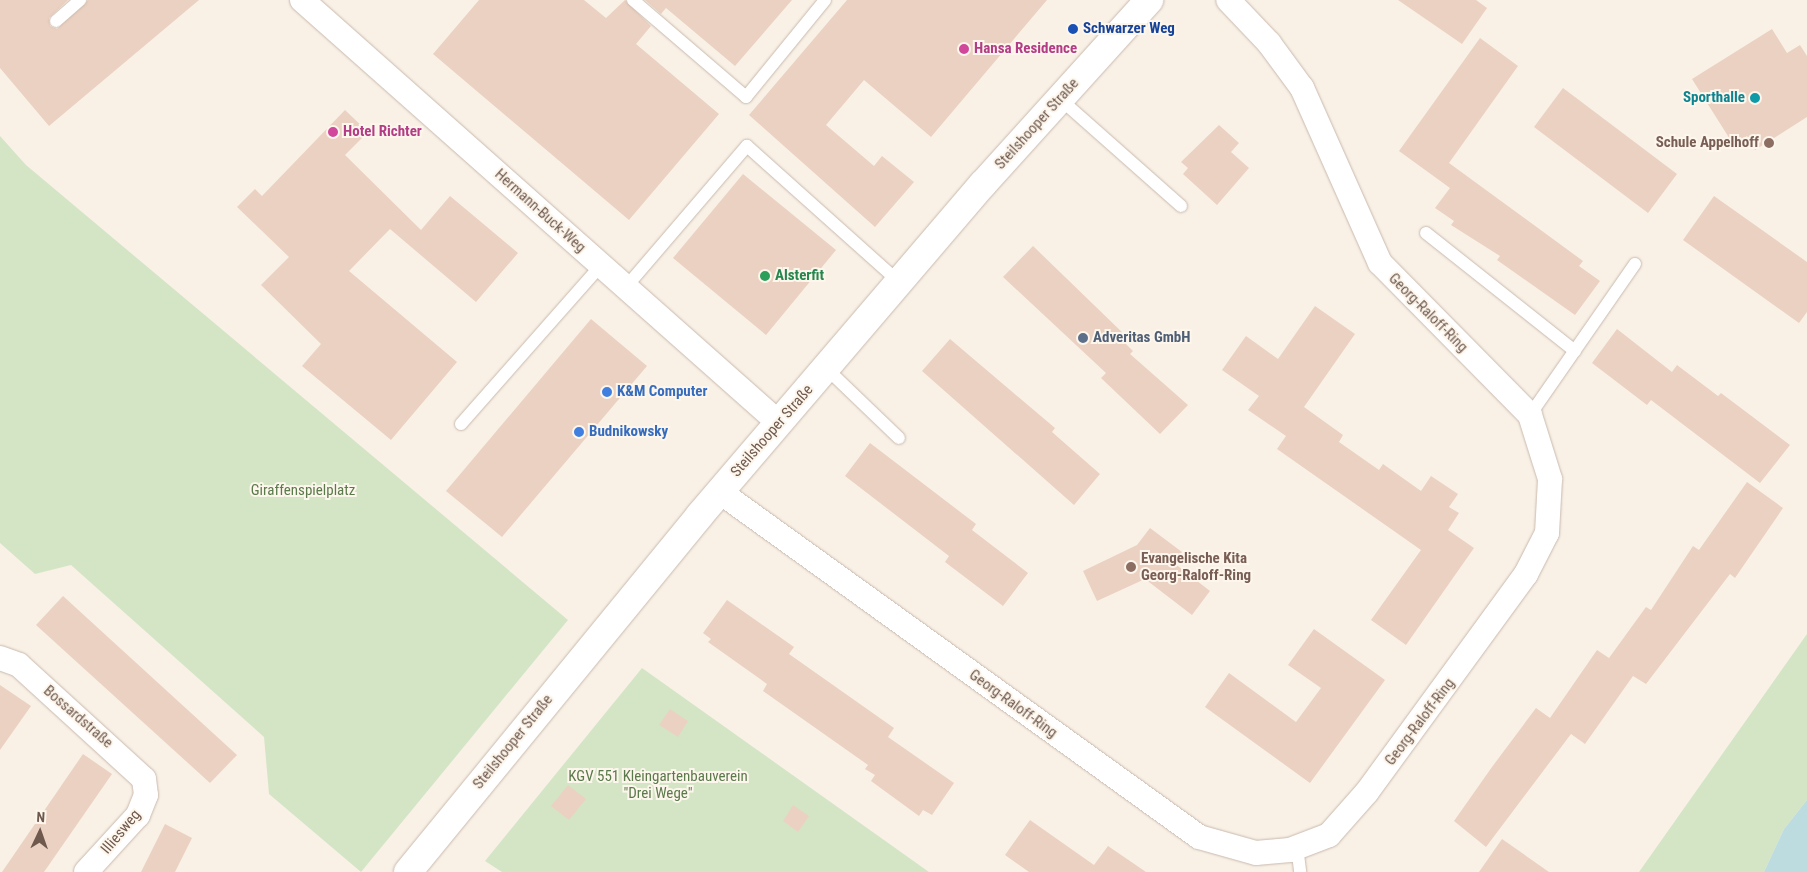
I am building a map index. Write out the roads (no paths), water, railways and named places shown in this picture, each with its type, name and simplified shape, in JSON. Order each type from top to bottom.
[{"type":"street","name":"Hermann-Buck-Weg","points":[[302,0],[779,422]]},
{"type":"street","name":"Steilshooper Straße","points":[[408,872],[779,422],[1059,98],[1149,0]]},
{"type":"street","name":"Georg-Raloff-Ring","points":[[720,492],[1181,826],[1244,852],[1272,853],[1329,835],[1344,820],[1497,620],[1526,574],[1547,533],[1551,499],[1548,461],[1530,415],[1380,263],[1302,88],[1269,43],[1228,0]]},
{"type":"street","name":"Bossardstraße","points":[[0,658],[19,665],[141,772],[146,787]]},
{"type":"street","name":"Illiesweg","points":[[86,872],[138,815],[146,787]]},
{"type":"lane","points":[[56,21],[80,0]]},
{"type":"lane","points":[[633,0],[746,97],[825,0]]},
{"type":"lane","points":[[1059,98],[1181,206]]},
{"type":"lane","points":[[626,287],[747,146],[900,283]]},
{"type":"lane","points":[[1426,233],[1575,351]]},
{"type":"lane","points":[[1530,415],[1635,264]]},
{"type":"lane","points":[[461,424],[601,265]]},
{"type":"lane","points":[[826,368],[899,438]]},
{"type":"lane","points":[[1297,846],[1300,872]]},
{"type":"water","points":[[1807,800],[1807,872],[1764,872],[1784,829]]},
{"type":"place","name":"Schwarzer Weg","points":[[1073,29]]},
{"type":"place","name":"Hansa Residence","points":[[964,49]]},
{"type":"place","name":"Sporthalle","points":[[1755,98]]},
{"type":"place","name":"Hotel Richter","points":[[333,132]]},
{"type":"place","name":"Schule Appelhoff","points":[[1769,143]]},
{"type":"place","name":"Alsterfit","points":[[765,276]]},
{"type":"place","name":"Adveritas GmbH","points":[[1083,338]]},
{"type":"place","name":"K&M Computer","points":[[607,392]]},
{"type":"place","name":"Budnikowsky","points":[[579,432]]},
{"type":"place","name":"Evangelische Kita Georg-Raloff-Ring","points":[[1131,567]]},
{"type":"park label","name":"Giraffenspielplatz","points":[[303,491]]},
{"type":"park label","name":"KGV 551 Kleingartenbauverein \"Drei Wege\"","points":[[658,784]]}]
